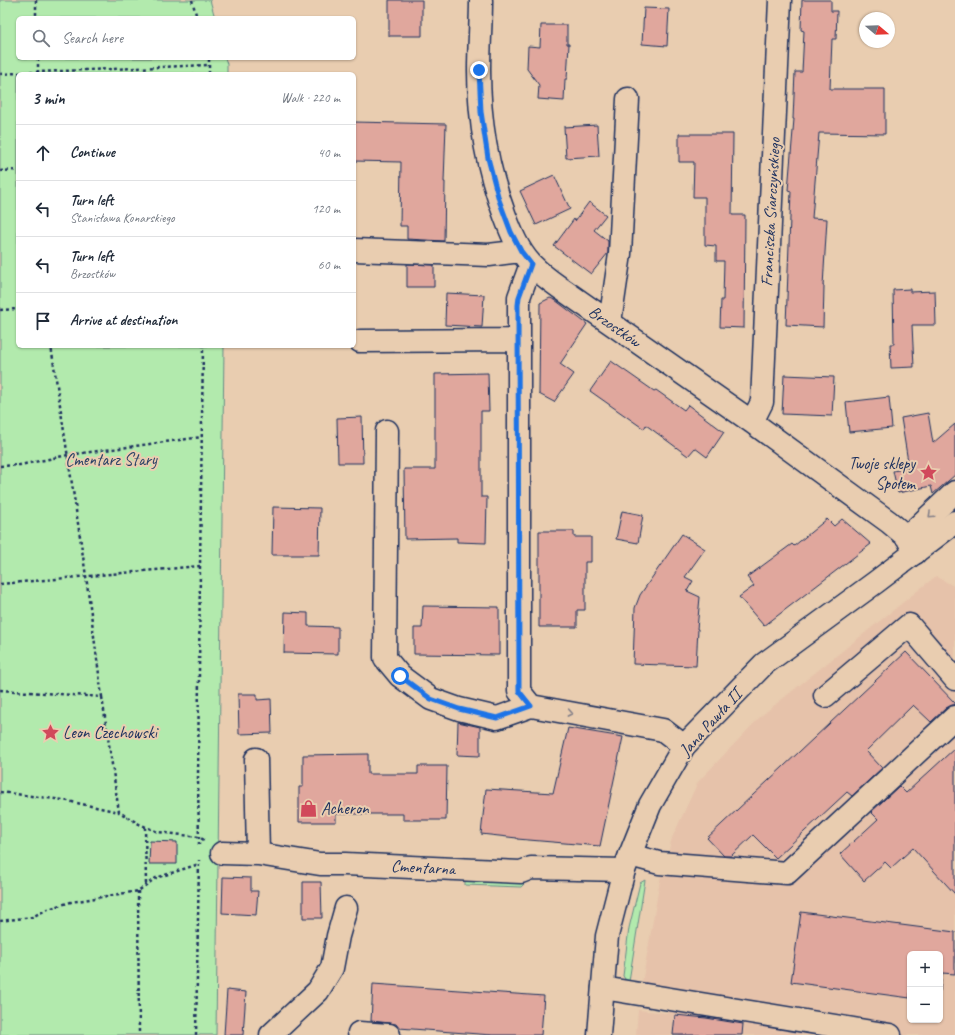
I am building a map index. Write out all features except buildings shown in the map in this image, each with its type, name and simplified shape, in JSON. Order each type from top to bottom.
[{"type":"street","name":"Brzostków","points":[[481,0],[479,70],[481,112],[488,158],[499,200],[511,232],[526,258],[555,284],[752,422],[883,517],[911,545]]},
{"type":"street","name":"Franciszka Siarczyńskiego","points":[[752,422],[762,402],[780,0]]},
{"type":"street","points":[[610,322],[620,254],[628,100]]},
{"type":"street","points":[[356,250],[489,255],[526,258],[519,297],[519,691],[531,706]]},
{"type":"street","points":[[360,341],[519,340]]},
{"type":"street","points":[[387,431],[385,658],[400,676],[431,699],[459,709],[497,718],[531,706],[663,730],[684,746]]},
{"type":"street","points":[[911,545],[955,492]]},
{"type":"street","name":"Jana Pawła II","points":[[599,1035],[607,936],[627,862],[650,805],[684,746],[764,664],[911,545],[955,522]]},
{"type":"street","points":[[825,696],[909,625],[955,678]]},
{"type":"street","name":"Cmentarna","points":[[222,853],[258,854],[320,864],[520,872],[532,868],[627,862],[659,862],[787,873],[955,718]]},
{"type":"street","points":[[256,759],[258,854]]},
{"type":"street","points":[[271,1035],[318,991],[332,968],[338,936],[346,908]]},
{"type":"street","points":[[603,988],[890,1035]]},
{"type":"street","points":[[359,1032],[389,1035]]},
{"type":"path","points":[[36,0],[36,16]]},
{"type":"path","points":[[192,0],[196,16]]},
{"type":"path","points":[[38,60],[38,72]]},
{"type":"path","points":[[209,60],[209,72]]},
{"type":"path","points":[[59,72],[209,65]]},
{"type":"path","points":[[0,74],[16,74]]},
{"type":"path","points":[[0,171],[16,170]]},
{"type":"path","points":[[0,310],[16,309]]},
{"type":"path","points":[[51,348],[86,576],[119,812]]},
{"type":"path","points":[[199,850],[198,778],[200,566],[204,348]]},
{"type":"path","points":[[0,466],[20,465],[68,455],[202,437]]},
{"type":"path","points":[[0,584],[200,566]]},
{"type":"path","points":[[0,690],[102,696]]},
{"type":"path","points":[[0,792],[63,800],[119,812],[139,824],[158,832],[199,837],[222,853]]},
{"type":"path","points":[[145,827],[146,885]]},
{"type":"path","points":[[196,1035],[199,857]]},
{"type":"path","points":[[0,921],[32,917],[48,909],[71,902],[138,891],[156,878],[199,864]]},
{"type":"path","points":[[138,891],[139,1035]]},
{"type":"shaded area","points":[[936,576],[955,587],[955,1035],[636,1035],[638,1010],[667,1013],[670,987],[642,983],[661,875],[681,876],[684,855],[668,853],[672,838],[698,782],[761,716]]},
{"type":"green space","name":"Cmentarz Stary","points":[[0,0],[210,0],[214,16],[16,16],[16,60],[226,60],[227,72],[16,72],[16,348],[224,348],[216,1035],[0,1035]]},
{"type":"green space","points":[[465,879],[524,882],[524,884],[521,887],[465,885]]},
{"type":"green space","points":[[645,880],[629,981],[623,976],[629,928],[640,883]]},
{"type":"place","name":"Twoje sklepy Społem","points":[[928,473]]},
{"type":"place","name":"Leon Czechowski","points":[[50,732]]},
{"type":"place","name":"Acheron","points":[[308,808]]},
{"type":"route","points":[[400,676],[431,699],[459,709],[497,718],[531,706],[519,691],[518,305],[519,297],[531,264],[521,251],[511,232],[499,200],[488,158],[481,112],[479,70]]}]
